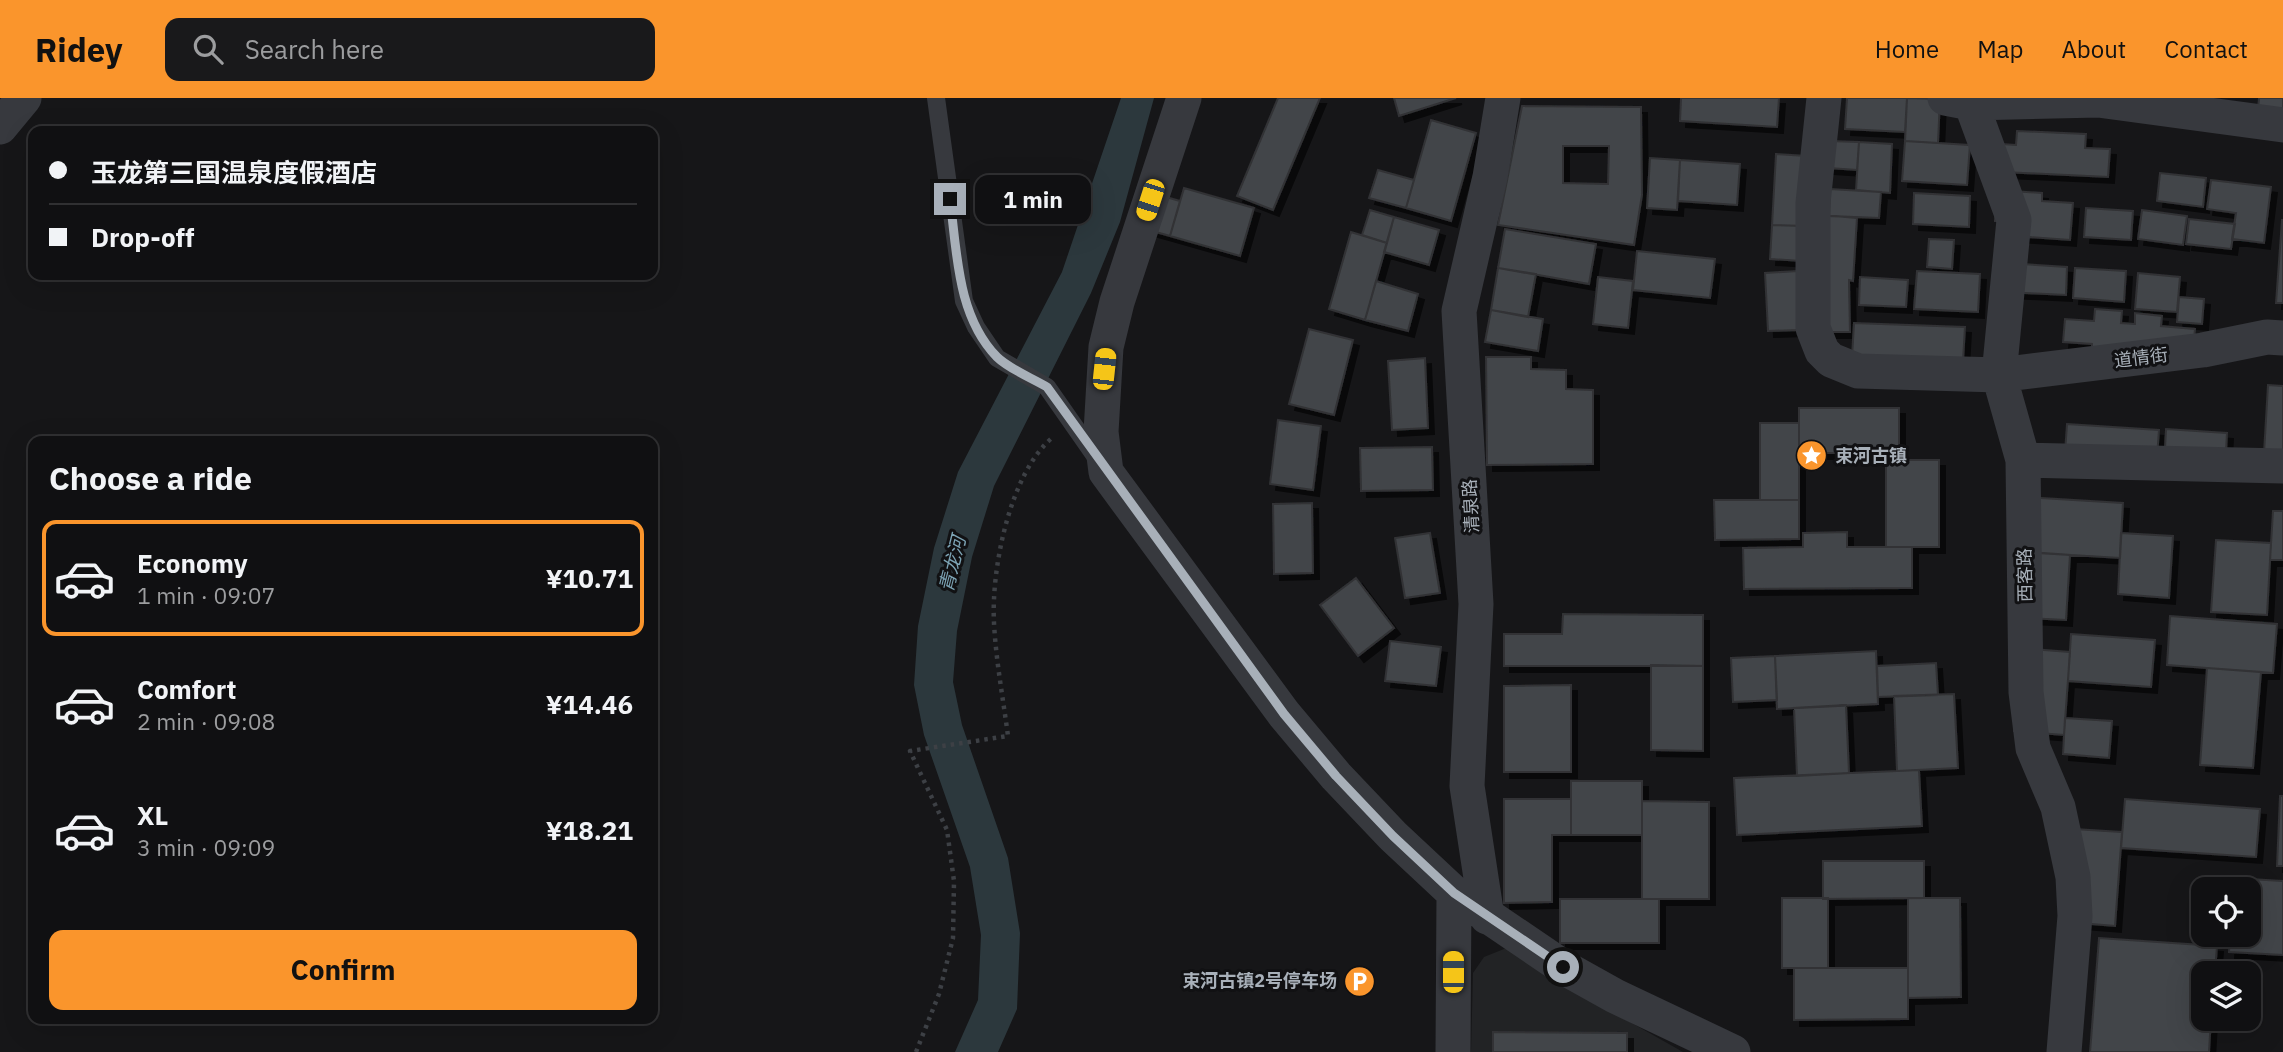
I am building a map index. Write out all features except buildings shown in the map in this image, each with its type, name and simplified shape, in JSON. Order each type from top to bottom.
[{"type":"street","points":[[0,127],[24,98]]},
{"type":"street","points":[[1184,98],[1117,302],[1106,347],[1101,418],[1106,472],[1293,725],[1393,836],[1454,893],[1563,967],[1615,996],[1733,1052]]},
{"type":"street","name":"清泉路","points":[[1487,917],[1467,786],[1476,604],[1459,311],[1490,177],[1503,98]]},
{"type":"street","name":"道情街","points":[[1824,98],[1813,203],[1813,328],[1822,351],[1844,367],[1858,371],[1999,375],[2203,351],[2267,337],[2283,338]]},
{"type":"street","points":[[1958,100],[2098,100],[2283,125]]},
{"type":"street","name":"西客路","points":[[1958,100],[2014,220],[1999,375],[2023,460],[2026,692],[2033,748],[2058,807],[2073,877],[2075,916],[2064,1052]]},
{"type":"street","points":[[2023,460],[2283,466]]},
{"type":"street","points":[[1453,1052],[1454,893]]},
{"type":"lane","points":[[936,98],[964,301],[976,327],[997,358],[1047,387],[1106,472]]},
{"type":"path","points":[[916,1052],[939,994],[953,938],[954,881],[947,830],[910,751],[1008,736],[994,620],[1000,557],[1023,476],[1040,449],[1071,422]]},
{"type":"shaded area","points":[[1509,947],[1607,1009],[1683,1052],[1471,1052],[1473,973],[1484,957]]},
{"type":"water","name":"青龙河","points":[[1121,98],[1154,98],[1120,222],[1091,293],[994,486],[972,557],[957,631],[953,682],[962,725],[1008,858],[1020,933],[1017,1009],[998,1052],[955,1052],[978,1000],[981,935],[970,867],[924,735],[914,685],[918,626],[934,548],[958,472],[1062,272]]},
{"type":"place","name":"束河古镇","points":[[1812,456]]},
{"type":"place","name":"束河古镇2号停车场","points":[[1360,981]]},
{"type":"route","points":[[950,199],[964,301],[976,327],[997,358],[1047,387],[1106,472],[1284,714],[1336,776],[1393,836],[1454,893],[1563,967]]}]
